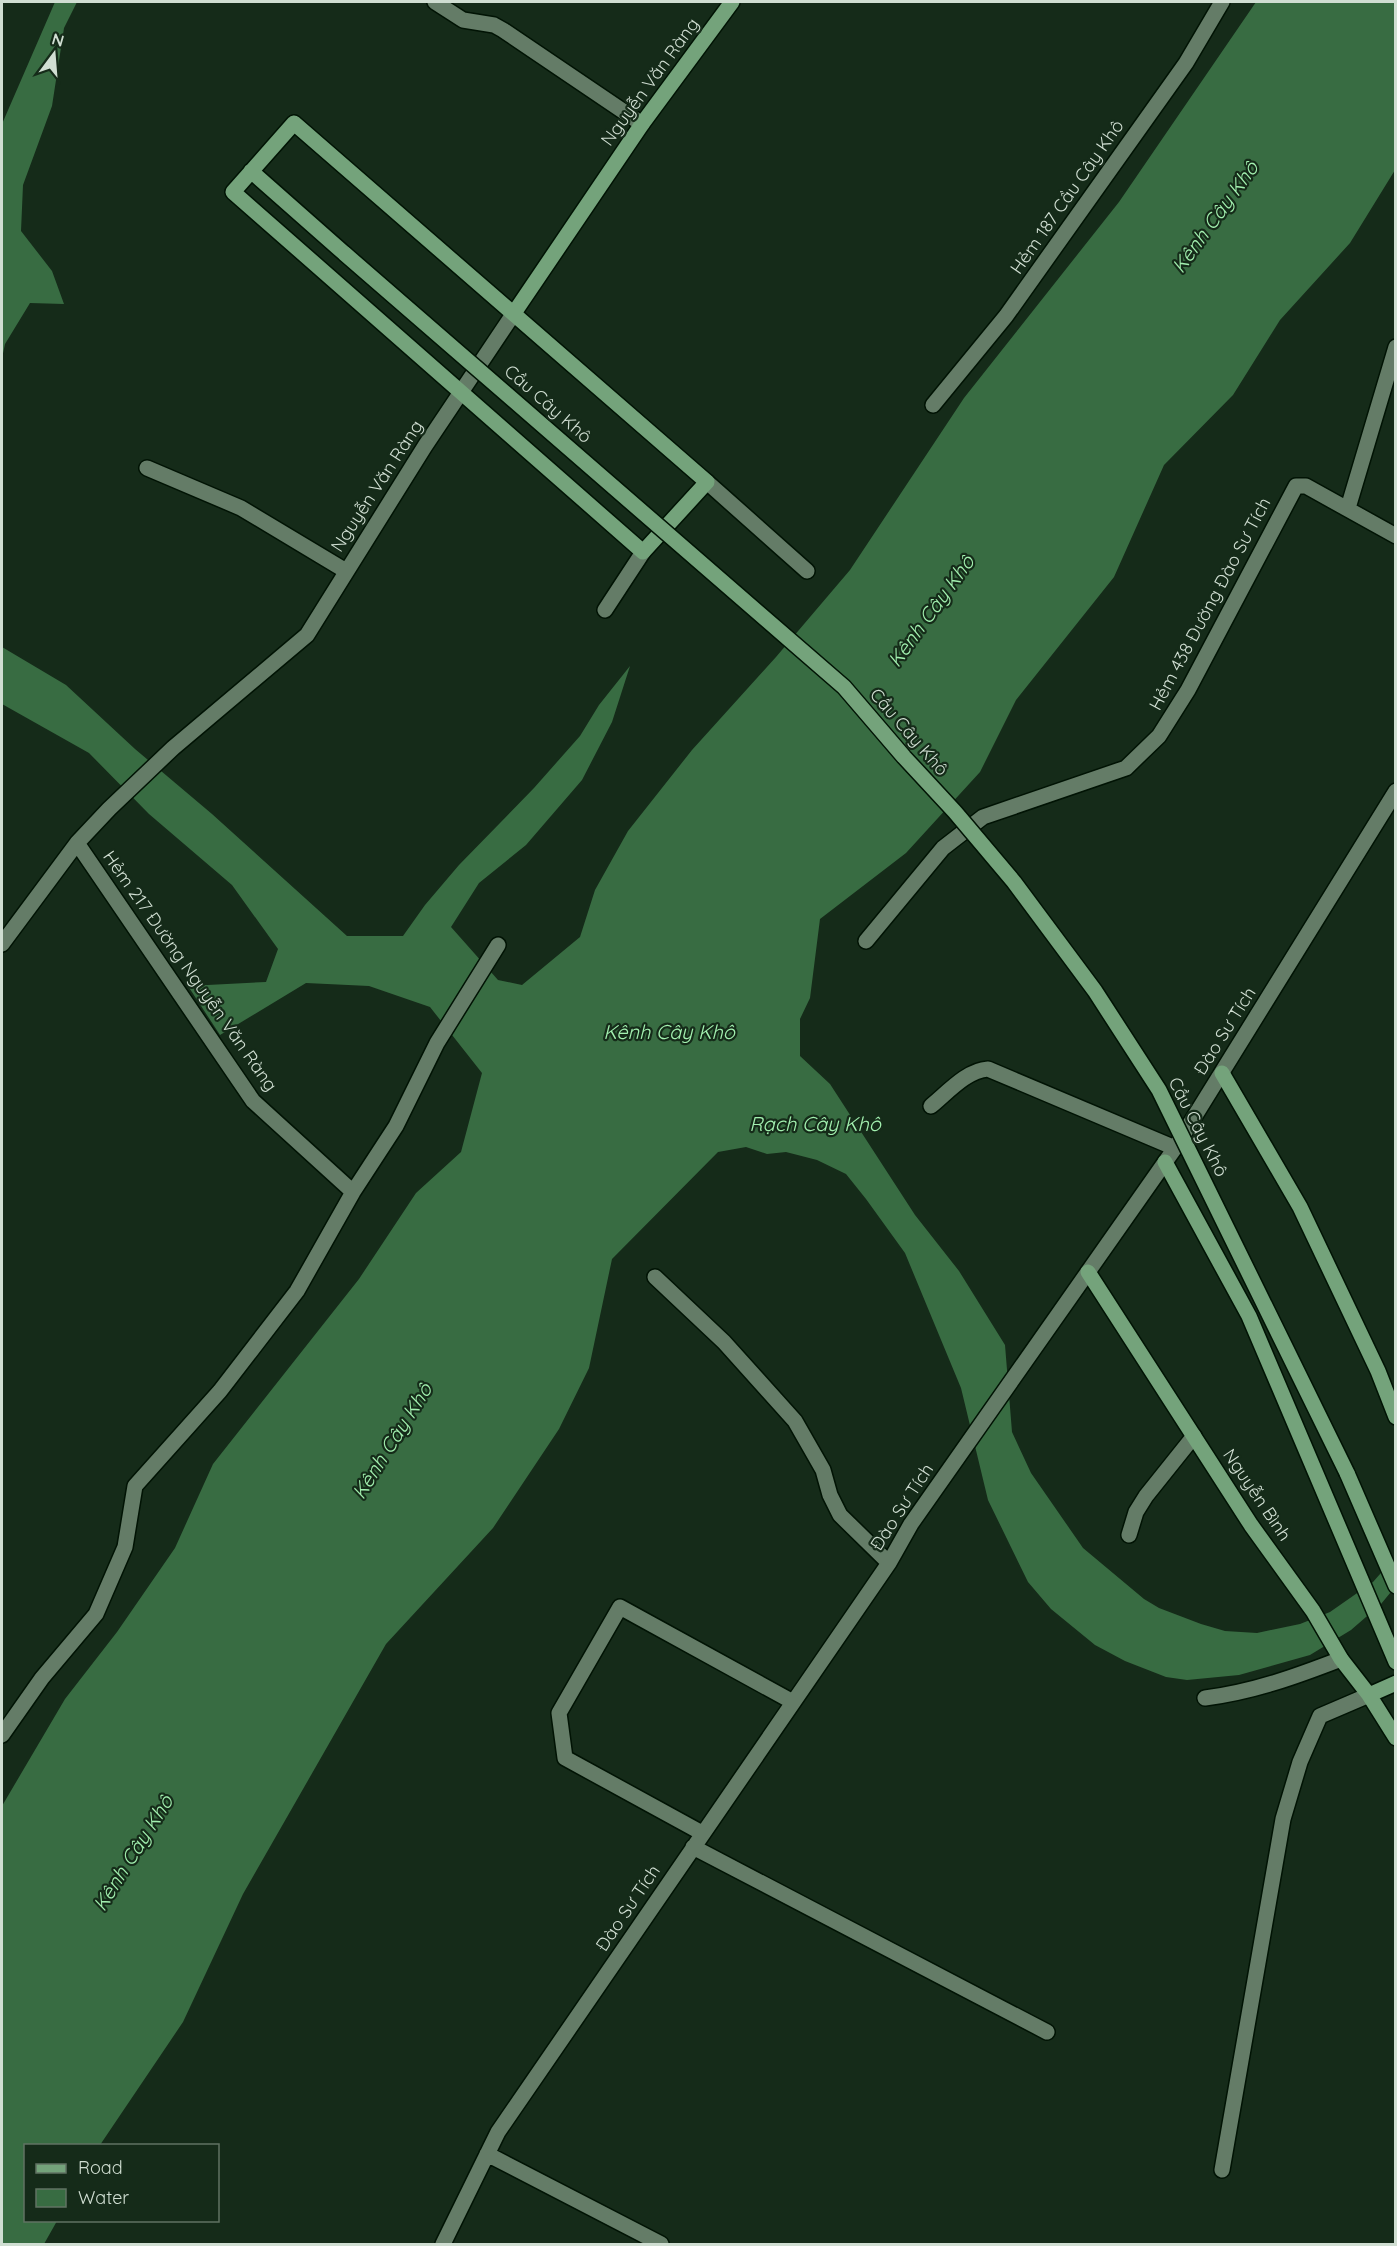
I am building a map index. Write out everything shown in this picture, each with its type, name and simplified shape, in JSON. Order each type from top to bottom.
[{"type":"main road","name":"Nguyễn Văn Ràng","points":[[514,313],[642,124],[732,2]]},
{"type":"main road","points":[[294,123],[707,482],[643,552],[233,192],[251,171],[294,123]]},
{"type":"main road","name":"Cầu Cây Khô","points":[[251,171],[844,687],[1014,882],[1095,991],[1159,1090],[1347,1473],[1395,1586]]},
{"type":"main road","points":[[1222,1073],[1300,1207],[1377,1371],[1395,1417]]},
{"type":"main road","points":[[1165,1162],[1249,1316],[1395,1662]]},
{"type":"main road","name":"Nguyễn Bình","points":[[1088,1272],[1251,1525],[1313,1611],[1395,1738]]},
{"type":"main road","points":[[1369,1695],[1395,1683]]},
{"type":"street","points":[[435,2],[463,20],[494,25],[503,30],[642,124]]},
{"type":"street","name":"Hẻm 187 Cầu Cây Khô","points":[[933,405],[1006,316],[1185,63],[1221,2]]},
{"type":"street","name":"Nguyễn Văn Ràng","points":[[2,944],[77,843],[109,809],[173,748],[307,634],[514,313]]},
{"type":"street","points":[[1348,508],[1395,347]]},
{"type":"street","points":[[147,468],[241,507],[346,571]]},
{"type":"street","points":[[707,482],[807,571]]},
{"type":"street","name":"Hẻm 438 Đường Đào Sư Tích","points":[[866,941],[943,848],[983,817],[1126,768],[1159,736],[1188,690],[1296,486],[1306,486],[1395,536]]},
{"type":"street","points":[[605,610],[643,552]]},
{"type":"street","name":"Đào Sư Tích","points":[[443,2244],[498,2132],[889,1563],[911,1524],[1175,1148],[1395,791]]},
{"type":"street","name":"Hẻm 217 Đường Nguyễn Văn Ràng","points":[[77,843],[253,1101],[353,1192]]},
{"type":"street","points":[[2,1736],[42,1678],[96,1614],[125,1547],[135,1486],[220,1391],[297,1291],[353,1192],[396,1126],[437,1043],[498,945]]},
{"type":"street","points":[[931,1106],[978,1069],[988,1069],[1175,1148]]},
{"type":"street","points":[[655,1277],[724,1342],[795,1421],[823,1470],[830,1495],[840,1515],[889,1563]]},
{"type":"street","points":[[1129,1535],[1136,1512],[1146,1496],[1194,1436]]},
{"type":"street","points":[[702,1833],[565,1758],[558,1713],[620,1607],[793,1702]]},
{"type":"street","points":[[1205,1698],[1241,1693],[1271,1685],[1339,1653]]},
{"type":"street","points":[[1222,2170],[1283,1819],[1300,1762],[1320,1716],[1369,1695]]},
{"type":"street","points":[[693,1847],[1047,2032]]},
{"type":"street","points":[[488,2154],[662,2244]]},
{"type":"water","points":[[55,2],[77,2],[64,28],[52,106],[23,185],[21,231],[52,271],[64,304],[30,303],[5,344],[2,358],[2,124]]},
{"type":"water","name":"Kênh Cây Khô","points":[[1256,2],[1395,2],[1395,170],[1350,243],[1280,320],[1233,395],[1164,465],[1114,577],[1016,700],[980,772],[906,853],[820,919],[810,998],[800,1019],[800,1056],[830,1084],[915,1215],[959,1271],[1005,1345],[1012,1432],[1031,1473],[1083,1548],[1144,1599],[1159,1608],[1225,1631],[1257,1633],[1300,1624],[1330,1612],[1373,1582],[1395,1557],[1395,1587],[1381,1604],[1351,1630],[1310,1655],[1239,1675],[1187,1680],[1166,1677],[1125,1661],[1095,1645],[1051,1609],[1028,1582],[988,1500],[961,1388],[905,1253],[866,1199],[846,1174],[817,1160],[786,1152],[767,1154],[746,1147],[718,1152],[612,1259],[589,1368],[559,1429],[493,1528],[386,1644],[243,1894],[183,2022],[101,2144],[24,2144],[24,2222],[56,2222],[44,2244],[2,2244],[2,1806],[65,1699],[117,1632],[175,1548],[213,1464],[359,1279],[416,1193],[461,1152],[482,1073],[430,1007],[369,986],[306,983],[220,1035],[188,986],[266,982],[278,949],[232,885],[149,814],[89,753],[2,704],[2,647],[66,685],[347,936],[403,936],[425,905],[459,865],[534,788],[580,736],[599,705],[630,666],[612,722],[582,780],[526,845],[479,883],[451,927],[498,980],[522,985],[580,937],[595,890],[628,831],[692,750],[850,570],[964,398],[1119,202]]},
{"type":"water label","name":"Rạch Cây Khô","points":[[815,1124]]}]
